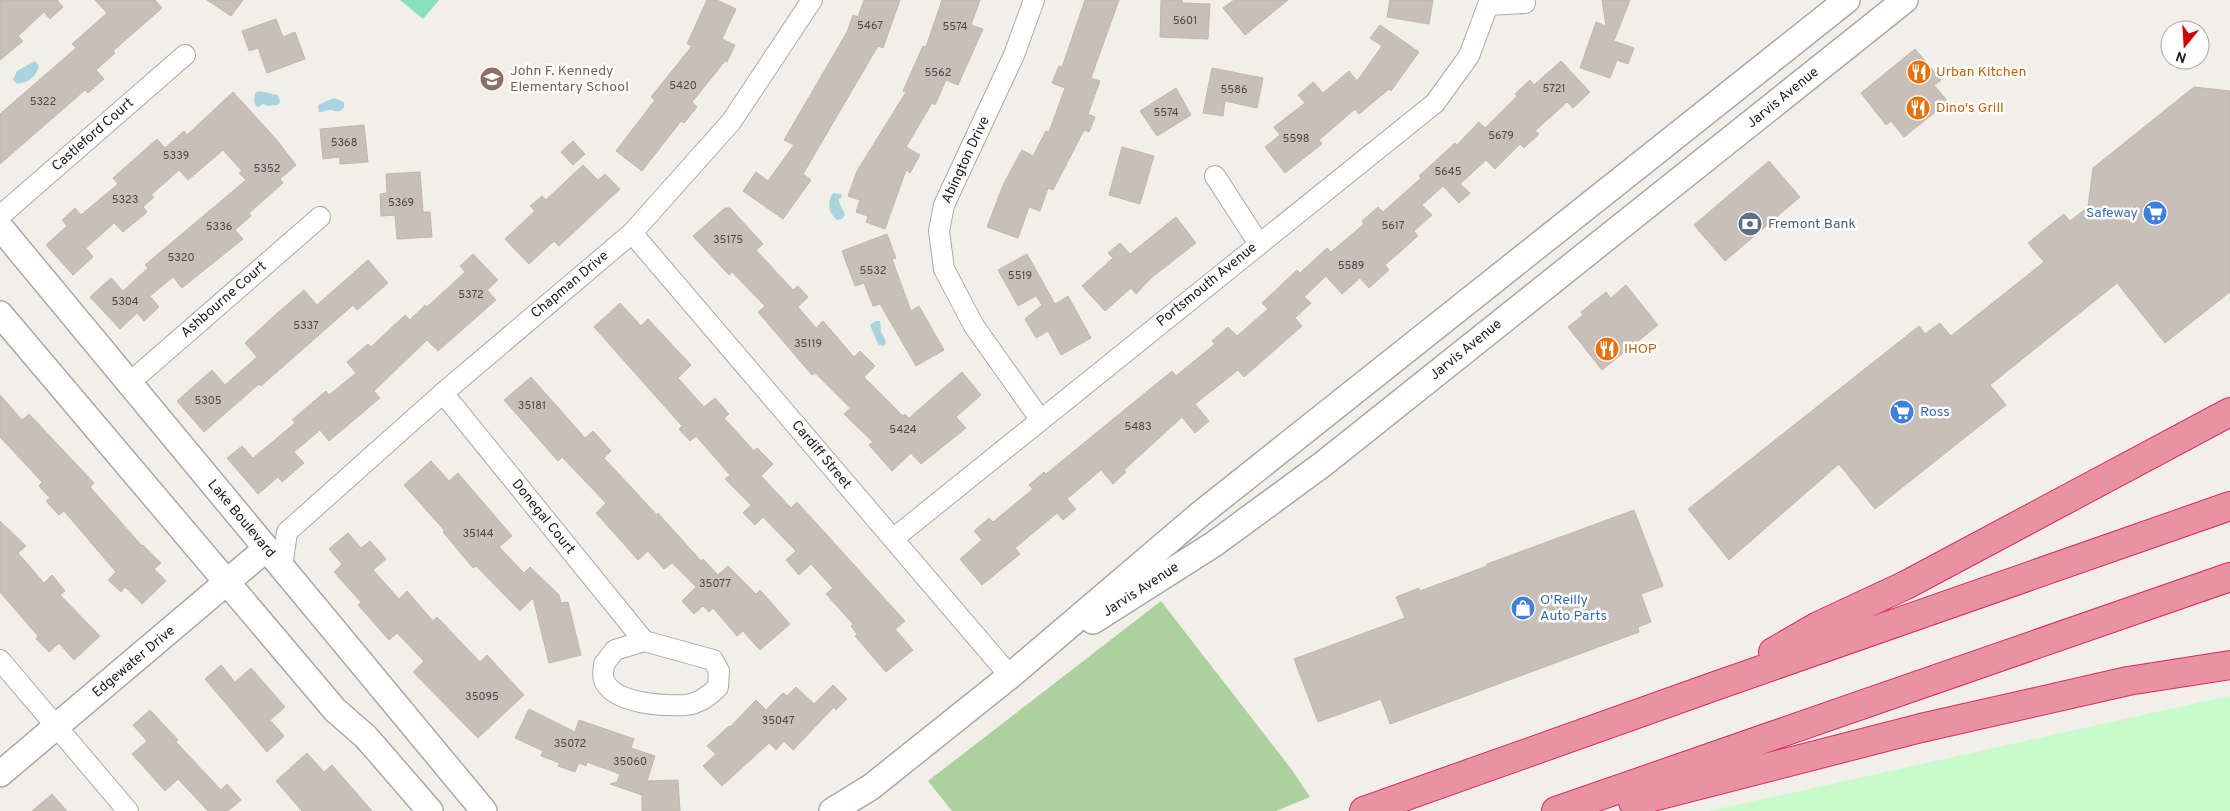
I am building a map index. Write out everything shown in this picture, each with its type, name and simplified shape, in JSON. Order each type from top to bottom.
[{"type":"highway","points":[[1718,685],[1818,626],[1906,584],[2230,412]]},
{"type":"highway","points":[[1364,811],[2230,506]]},
{"type":"highway","points":[[1556,811],[2230,577]]},
{"type":"highway","points":[[1600,811],[1727,776],[1921,728],[2128,681],[2230,665]]},
{"type":"street","name":"Chapman Drive","points":[[287,532],[443,393],[632,233],[731,122],[812,0]]},
{"type":"street","name":"Abington Drive","points":[[1034,0],[1014,55],[944,205],[940,231],[944,269],[970,318],[1040,420]]},
{"type":"street","name":"Jarvis Avenue","points":[[832,811],[870,787],[1010,676],[1199,515],[1847,0]]},
{"type":"street","name":"Jarvis Avenue","points":[[1010,676],[1214,544],[1324,464],[1905,0]]},
{"type":"street","name":"Portsmouth Avenue","points":[[893,539],[1435,103],[1469,56],[1487,2]]},
{"type":"street","points":[[1487,2],[1525,3]]},
{"type":"street","name":"Castleford Court","points":[[0,216],[186,55]]},
{"type":"street","points":[[1215,176],[1259,244]]},
{"type":"street","name":"Ashbourne Court","points":[[128,384],[320,217]]},
{"type":"street","name":"Lake Boulevard","points":[[0,227],[128,384],[484,811]]},
{"type":"street","name":"Cardiff Street","points":[[632,233],[1010,676]]},
{"type":"street","points":[[0,314],[335,710],[366,737],[430,811]]},
{"type":"street","name":"Donegal Court","points":[[443,393],[644,641]]},
{"type":"street","points":[[259,540],[287,532],[282,568]]},
{"type":"street","name":"Edgewater Drive","points":[[0,774],[227,584],[259,540]]},
{"type":"street","points":[[644,641],[713,660],[719,671],[718,686],[708,697],[686,705],[630,701],[617,695],[604,680],[604,664],[615,650],[644,641]]},
{"type":"street","points":[[0,660],[128,811]]},
{"type":"green space","points":[[400,0],[439,0],[423,19]]},
{"type":"green space","points":[[1161,601],[1292,770],[1310,797],[1276,811],[952,811],[928,781]]},
{"type":"green space","points":[[2230,696],[2230,811],[1709,811],[2170,709]]},
{"type":"water","points":[[35,61],[39,66],[31,79],[24,83],[16,83],[13,80],[17,71]]},
{"type":"water","points":[[259,91],[278,95],[280,102],[278,105],[267,106],[263,104],[259,107],[256,106],[254,102],[255,93]]},
{"type":"water","points":[[334,98],[344,102],[342,110],[319,112],[318,105]]},
{"type":"water","points":[[833,193],[841,194],[842,197],[839,201],[845,215],[842,219],[837,220],[830,211],[829,204]]},
{"type":"water","points":[[880,321],[881,332],[886,341],[885,345],[882,346],[878,344],[870,325]]},
{"type":"building","points":[[0,0],[57,0],[63,7],[50,19],[44,12],[18,36],[23,41],[0,60]]},
{"type":"building","points":[[95,0],[155,0],[162,8],[113,51],[115,53],[96,70],[104,79],[88,93],[85,90],[0,164],[0,114],[76,48],[72,44],[107,13]]},
{"type":"building","points":[[207,0],[243,0],[231,16]]},
{"type":"building","points":[[707,0],[717,0],[736,9],[722,39],[735,45],[727,62],[725,61],[692,102],[697,107],[684,123],[681,121],[642,171],[616,151],[655,100],[651,97],[692,46],[687,44]]},
{"type":"building","points":[[864,0],[900,0],[883,48],[878,46],[803,174],[811,180],[783,219],[743,191],[756,172],[768,181],[794,145],[784,140],[847,32],[853,15],[858,17]]},
{"type":"building","points":[[942,0],[980,0],[971,25],[983,29],[958,85],[946,80],[935,105],[932,103],[906,147],[920,155],[910,173],[906,170],[885,229],[866,222],[868,216],[856,212],[860,200],[848,196],[857,171],[906,92],[903,91],[923,46],[926,47]]},
{"type":"building","points":[[1085,0],[1119,0],[1091,78],[1100,81],[1088,114],[1095,117],[1089,132],[1084,130],[1053,190],[1048,188],[1040,211],[1029,207],[1018,238],[987,227],[1004,183],[1022,150],[1033,156],[1046,131],[1049,132],[1065,88],[1052,83],[1059,66],[1062,67]]},
{"type":"building","points":[[1161,0],[1182,0],[1182,3],[1210,4],[1208,39],[1160,37]]},
{"type":"building","points":[[1234,0],[1288,0],[1245,35],[1223,8]]},
{"type":"building","points":[[1390,0],[1433,0],[1429,24],[1387,17]]},
{"type":"building","points":[[1602,0],[1630,0],[1614,41],[1634,48],[1628,64],[1617,60],[1610,78],[1580,68],[1596,22],[1606,26]]},
{"type":"building","points":[[276,19],[283,37],[295,32],[305,59],[267,73],[258,48],[249,51],[242,31]]},
{"type":"building","points":[[1380,25],[1419,52],[1391,91],[1389,89],[1359,114],[1355,109],[1319,140],[1322,144],[1285,173],[1265,147],[1280,135],[1274,127],[1305,103],[1298,95],[1313,82],[1323,93],[1349,71],[1357,81],[1382,46],[1370,38]]},
{"type":"building","points":[[1915,49],[1941,80],[1934,85],[1948,102],[1904,137],[1891,121],[1886,125],[1861,93]]},
{"type":"building","points":[[1561,61],[1590,92],[1573,108],[1567,102],[1535,131],[1539,134],[1524,148],[1520,144],[1495,169],[1486,160],[1460,184],[1470,193],[1459,203],[1443,186],[1422,205],[1432,215],[1414,231],[1418,236],[1385,265],[1389,270],[1369,288],[1360,278],[1342,294],[1326,276],[1304,297],[1311,303],[1295,318],[1302,326],[1244,377],[1238,370],[1195,404],[1209,421],[1195,433],[1182,417],[1124,470],[1126,472],[1113,484],[1101,470],[1067,499],[1076,509],[1063,520],[1057,513],[1015,548],[1020,554],[982,585],[960,559],[982,540],[974,531],[989,518],[993,522],[1033,489],[1029,485],[1044,472],[1046,474],[1172,371],[1176,376],[1215,344],[1212,341],[1228,327],[1237,336],[1268,309],[1262,303],[1297,270],[1300,273],[1327,248],[1331,252],[1364,224],[1362,221],[1378,207],[1383,212],[1421,178],[1419,176],[1455,143],[1457,145],[1479,122],[1485,128],[1530,80],[1534,85]]},
{"type":"building","points":[[1212,68],[1263,78],[1257,108],[1225,101],[1223,116],[1203,113]]},
{"type":"building","points":[[2194,87],[2230,91],[2230,292],[2165,343],[2117,283],[1990,385],[2006,405],[1875,509],[1839,464],[1729,560],[1688,509],[1919,326],[1925,334],[1940,323],[1951,336],[2044,262],[2028,243],[2064,214],[2070,221],[2088,207],[2093,168]]},
{"type":"building","points":[[1176,88],[1191,115],[1157,136],[1140,111]]},
{"type":"building","points":[[233,92],[276,139],[296,165],[280,179],[283,183],[249,213],[251,216],[235,230],[243,239],[182,288],[173,277],[150,296],[159,307],[144,321],[137,313],[120,329],[90,297],[111,278],[123,291],[148,268],[145,265],[246,180],[239,173],[242,171],[223,150],[188,180],[179,170],[151,195],[154,197],[143,207],[147,212],[123,232],[114,223],[86,248],[93,257],[73,275],[46,245],[67,226],[62,220],[75,208],[81,215],[118,184],[113,178],[157,139],[165,148],[184,131],[187,135]]},
{"type":"building","points":[[364,125],[368,162],[340,164],[340,157],[323,159],[320,129]]},
{"type":"building","points":[[573,141],[585,154],[573,165],[561,152]]},
{"type":"building","points":[[1122,147],[1154,156],[1140,204],[1109,195]]},
{"type":"building","points":[[1769,161],[1800,197],[1725,261],[1694,225]]},
{"type":"building","points":[[583,165],[598,180],[605,174],[620,189],[559,246],[554,241],[529,264],[505,239],[535,211],[530,206],[542,196],[546,200]]},
{"type":"building","points":[[420,172],[423,212],[430,212],[432,237],[397,239],[395,215],[381,216],[380,194],[387,193],[386,174]]},
{"type":"building","points":[[725,208],[730,208],[763,244],[756,250],[793,290],[798,286],[808,297],[798,307],[816,328],[823,321],[854,357],[860,351],[875,366],[864,377],[903,416],[905,414],[909,418],[962,372],[981,395],[956,417],[966,428],[921,464],[911,453],[892,471],[869,445],[873,442],[844,414],[850,408],[815,373],[812,375],[758,312],[765,306],[732,272],[729,275],[693,236]]},
{"type":"building","points":[[1176,217],[1196,243],[1151,278],[1136,294],[1131,288],[1105,311],[1082,286],[1113,258],[1108,253],[1120,243],[1130,254]]},
{"type":"building","points":[[887,234],[896,258],[892,259],[911,311],[919,306],[944,350],[916,366],[880,304],[873,306],[864,283],[855,286],[842,251]]},
{"type":"building","points":[[473,254],[498,280],[487,290],[496,300],[438,351],[427,340],[374,391],[380,398],[329,441],[320,430],[294,452],[304,463],[282,482],[278,477],[258,494],[227,458],[242,446],[253,458],[295,423],[292,420],[326,391],[329,395],[356,373],[347,362],[368,344],[371,347],[405,315],[410,320],[425,305],[427,307],[465,272],[460,266]]},
{"type":"building","points":[[1027,254],[1055,304],[1068,296],[1091,338],[1061,355],[1048,331],[1036,338],[1025,319],[1042,305],[1036,296],[1018,306],[998,270]]},
{"type":"building","points":[[368,260],[388,283],[357,310],[353,305],[261,386],[259,384],[204,432],[177,401],[212,370],[225,385],[257,357],[245,343],[274,316],[304,290],[317,305]]},
{"type":"building","name":"IHOP","points":[[1626,285],[1658,325],[1602,370],[1568,327],[1583,315],[1581,312],[1606,292],[1611,298]]},
{"type":"building","points":[[620,303],[641,326],[648,319],[691,365],[678,378],[704,407],[715,398],[729,414],[724,418],[754,451],[757,448],[773,464],[761,476],[791,508],[797,502],[905,621],[895,629],[913,650],[886,672],[855,636],[857,634],[851,626],[853,624],[826,594],[833,588],[811,564],[799,575],[786,560],[796,551],[763,517],[755,525],[743,513],[751,505],[725,479],[730,475],[696,436],[690,441],[679,429],[682,426],[594,327]]},
{"type":"building","points":[[531,377],[585,438],[593,431],[611,451],[604,458],[657,515],[658,513],[701,561],[703,559],[718,575],[728,566],[756,594],[760,590],[790,624],[760,650],[743,631],[737,636],[713,608],[709,612],[703,606],[694,614],[682,601],[696,587],[672,563],[664,569],[648,551],[638,560],[596,513],[606,503],[562,457],[558,461],[504,400]]},
{"type":"building","points":[[0,395],[22,420],[29,414],[94,483],[90,487],[142,546],[161,563],[154,569],[166,581],[142,604],[125,587],[121,592],[108,580],[116,572],[64,511],[59,515],[46,501],[50,498],[39,486],[42,482],[0,437]]},
{"type":"building","points":[[431,461],[449,481],[458,473],[512,536],[499,547],[524,573],[530,567],[559,595],[561,603],[568,602],[581,655],[549,663],[533,598],[520,611],[476,566],[473,568],[443,532],[445,531],[404,485]]},
{"type":"building","name":"O'Reilly Auto Parts","points":[[1634,510],[1663,586],[1641,594],[1651,622],[1638,627],[1639,632],[1390,724],[1381,699],[1318,722],[1294,659],[1405,618],[1396,597],[1419,588],[1420,591],[1487,566],[1487,564]]},
{"type":"building","points":[[0,521],[26,546],[18,553],[44,583],[52,575],[65,591],[60,595],[100,636],[74,660],[59,643],[49,652],[36,639],[38,636],[0,592]]},
{"type":"building","points":[[348,533],[361,548],[370,541],[386,559],[373,570],[399,599],[407,591],[433,621],[437,617],[480,662],[487,655],[524,695],[478,738],[413,672],[424,661],[397,633],[389,640],[358,605],[361,602],[334,572],[342,564],[329,549]]},
{"type":"building","points":[[221,665],[235,682],[251,668],[285,707],[270,720],[284,736],[267,752],[205,679]]},
{"type":"building","points":[[833,685],[847,699],[836,710],[834,707],[793,750],[784,741],[776,750],[769,743],[722,786],[703,766],[716,754],[707,746],[730,727],[756,700],[766,710],[783,693],[787,696],[796,687],[814,704]]},
{"type":"building","points":[[529,709],[575,732],[579,720],[634,739],[631,748],[655,756],[647,781],[678,780],[680,811],[642,811],[642,795],[610,784],[617,782],[620,774],[587,762],[586,766],[579,763],[575,772],[558,766],[560,763],[541,756],[543,751],[515,738]]},
{"type":"building","points":[[150,710],[178,740],[176,742],[221,790],[227,784],[241,800],[228,811],[208,811],[178,779],[165,791],[132,754],[147,741],[133,725]]},
{"type":"building","points":[[307,753],[324,772],[332,765],[372,811],[302,811],[276,781]]},
{"type":"building","points":[[52,794],[67,811],[32,811]]},
{"type":"place","name":"Urban Kitchen","points":[[1919,72]]},
{"type":"place","name":"John F. Kennedy Elementary School","points":[[492,79]]},
{"type":"place","name":"Dino's Grill","points":[[1918,108]]},
{"type":"place","name":"Safeway","points":[[2155,213]]},
{"type":"place","name":"Fremont Bank","points":[[1750,224]]},
{"type":"place","name":"IHOP","points":[[1607,349]]},
{"type":"place","name":"Ross","points":[[1902,412]]},
{"type":"place","name":"O'Reilly Auto Parts","points":[[1523,608]]}]
